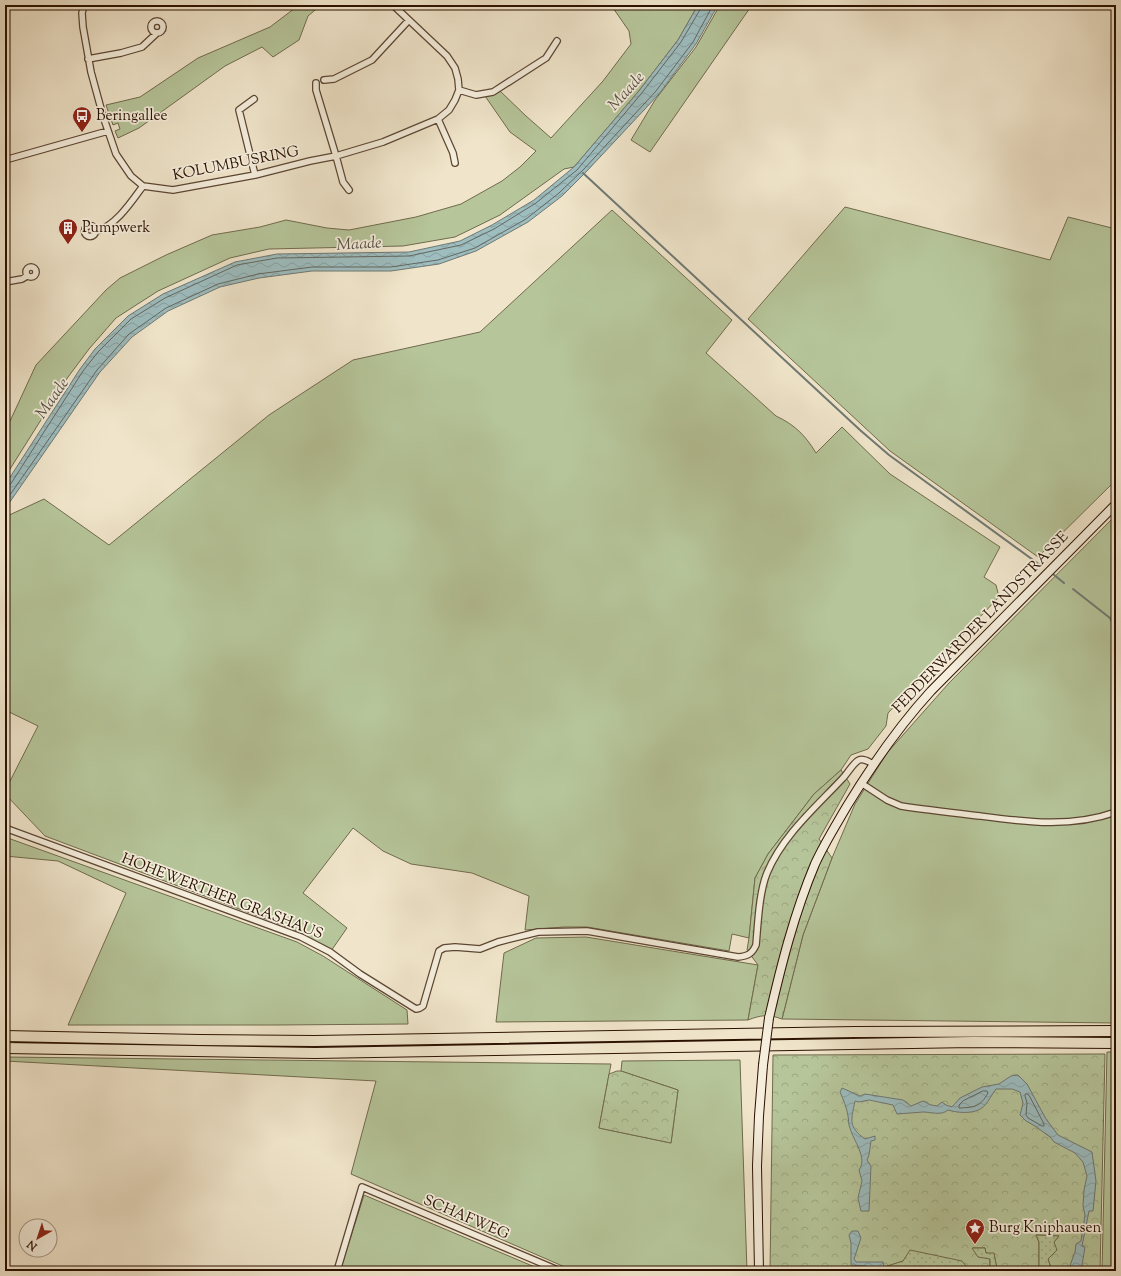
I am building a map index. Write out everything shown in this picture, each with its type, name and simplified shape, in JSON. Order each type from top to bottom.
[{"type":"highway","points":[[5,1036],[314,1041],[855,1032],[1116,1031]]},
{"type":"highway","points":[[5,1048],[315,1053],[972,1042],[1116,1043]]},
{"type":"street","points":[[84,5],[82,13],[83,27],[88,59],[108,132],[116,154],[131,176],[144,186],[120,215],[102,230],[96,231]]},
{"type":"street","points":[[392,5],[447,56],[455,68],[459,90],[476,94],[493,92],[546,58],[557,41]]},
{"type":"street","points":[[324,80],[334,79],[372,60],[409,20]]},
{"type":"street","points":[[88,59],[121,53],[142,47],[157,33]]},
{"type":"street","points":[[316,83],[316,90],[343,182],[349,190]]},
{"type":"street","name":"KOLUMBUSRING","points":[[144,186],[173,190],[255,176],[310,161],[336,156],[383,142],[438,119],[449,110],[459,90]]},
{"type":"street","points":[[254,99],[239,110],[255,176]]},
{"type":"street","points":[[438,119],[453,153],[455,163]]},
{"type":"street","points":[[5,160],[108,132]]},
{"type":"street","points":[[5,282],[22,279],[27,276]]},
{"type":"street","name":"FEDDERWARDER LANDSTRASSE","points":[[759,1271],[757,1166],[763,1065],[769,1018],[789,937],[815,863],[873,764],[907,718],[931,691],[1116,504]]},
{"type":"street","name":"HOHEWERTHER GRASHAUS","points":[[5,828],[301,938],[330,952],[360,974],[416,1009],[423,1006],[439,951],[444,948],[455,947],[480,948],[538,932],[587,931],[738,957],[746,956],[753,951],[756,944],[762,891],[767,873],[778,852],[798,826],[848,773],[855,763],[859,760],[864,760],[873,764]]},
{"type":"street","points":[[861,783],[887,800],[901,806],[1032,823],[1069,822],[1104,816],[1116,812]]},
{"type":"street","name":"SCHAFWEG","points":[[337,1271],[362,1187],[560,1271]]},
{"type":"green space","points":[[299,5],[321,5],[308,16],[299,40],[273,57],[262,47],[225,66],[139,128],[118,138],[115,131],[120,129],[118,123],[113,125],[106,105],[140,97],[198,58],[270,27]]},
{"type":"green space","points":[[611,5],[698,5],[678,40],[638,92],[574,167],[564,169],[500,215],[455,237],[403,246],[269,249],[230,258],[158,291],[116,318],[89,349],[68,377],[5,477],[5,432],[36,365],[106,290],[120,278],[166,255],[212,235],[260,227],[286,220],[327,228],[349,230],[416,217],[461,204],[502,181],[520,167],[536,151],[510,132],[485,96],[500,91],[551,138],[603,81],[631,44],[629,31]]},
{"type":"green space","points":[[720,5],[752,5],[650,152],[631,140],[655,100],[696,47]]},
{"type":"green space","points":[[845,207],[1050,260],[1068,217],[1116,229],[1116,480],[1038,557],[890,451],[748,319]]},
{"type":"green space","points":[[612,210],[732,320],[706,353],[776,416],[789,423],[799,431],[816,453],[842,427],[890,474],[1000,547],[984,577],[996,585],[999,597],[888,713],[886,726],[868,749],[851,755],[841,770],[814,794],[768,854],[755,878],[749,938],[732,934],[729,951],[587,927],[525,930],[529,896],[472,873],[411,864],[383,851],[353,828],[303,893],[347,928],[331,951],[295,930],[45,836],[5,794],[5,791],[38,726],[5,710],[5,517],[44,499],[109,545],[269,415],[353,360],[480,332]]},
{"type":"green space","points":[[1116,515],[1116,1023],[782,1019],[803,935],[832,858],[855,804],[887,753],[949,683]]},
{"type":"green space","points":[[841,770],[850,784],[819,839],[832,858],[803,935],[782,1019],[773,1016],[765,1016],[748,1020],[758,965],[747,950],[755,878],[768,854],[814,794]]},
{"type":"green space","points":[[5,837],[297,942],[323,956],[407,1010],[408,1024],[68,1025],[126,893],[58,861],[5,856]]},
{"type":"green space","points":[[586,937],[758,965],[748,1020],[496,1022],[504,953],[536,938]]},
{"type":"green space","points":[[1107,1052],[1116,1052],[1116,1271],[1102,1271]]},
{"type":"green space","points":[[1105,1054],[1100,1271],[1052,1271],[1048,1259],[1054,1242],[1059,1236],[1036,1235],[1039,1242],[1039,1271],[997,1269],[994,1254],[986,1253],[985,1248],[973,1248],[990,1259],[990,1269],[992,1271],[963,1271],[966,1266],[903,1261],[885,1267],[885,1271],[770,1271],[773,1055]]},
{"type":"green space","points":[[5,1057],[611,1064],[599,1128],[671,1143],[678,1090],[621,1071],[622,1061],[740,1060],[747,1271],[574,1271],[351,1174],[376,1081],[5,1061]]},
{"type":"green space","points":[[617,1071],[678,1090],[671,1143],[599,1128],[609,1074]]},
{"type":"green space","points":[[364,1195],[542,1270],[340,1271]]},
{"type":"green space","points":[[1036,1235],[1059,1236],[1054,1242],[1057,1250],[1048,1259],[1052,1271],[1039,1271],[1039,1242]]},
{"type":"green space","points":[[972,1248],[985,1248],[986,1253],[994,1253],[997,1269],[1030,1271],[992,1271],[990,1269],[990,1259],[978,1257]]},
{"type":"green space","points":[[910,1250],[962,1261],[966,1266],[963,1271],[947,1271],[943,1269],[928,1271],[920,1266],[909,1271],[885,1271],[884,1267],[903,1261]]},
{"type":"water","points":[[698,5],[718,5],[696,44],[659,94],[562,196],[528,222],[476,251],[439,264],[391,271],[312,271],[259,278],[220,287],[168,311],[132,337],[100,372],[5,509],[5,485],[80,369],[95,349],[128,316],[163,294],[235,262],[277,254],[409,252],[460,241],[492,225],[534,200],[574,167],[638,92],[678,40]]},
{"type":"water","points":[[1018,1075],[1027,1084],[1046,1119],[1058,1135],[1092,1152],[1096,1181],[1093,1211],[1089,1211],[1082,1246],[1085,1247],[1081,1271],[1068,1271],[1075,1252],[1076,1244],[1081,1241],[1085,1215],[1083,1206],[1087,1176],[1083,1162],[1075,1153],[1054,1142],[1050,1137],[1026,1121],[1020,1115],[1023,1103],[1020,1092],[1012,1089],[996,1089],[982,1108],[972,1112],[957,1112],[948,1110],[942,1113],[923,1112],[897,1114],[893,1105],[869,1100],[859,1102],[855,1101],[852,1113],[853,1127],[865,1139],[875,1136],[875,1140],[871,1141],[867,1160],[871,1166],[869,1211],[861,1211],[858,1198],[862,1181],[859,1170],[862,1160],[849,1126],[847,1110],[840,1092],[842,1088],[860,1096],[865,1094],[903,1100],[911,1106],[923,1101],[937,1106],[942,1102],[952,1107],[960,1098],[982,1087],[999,1084],[1011,1076]]},
{"type":"water","points":[[852,1231],[858,1231],[861,1238],[854,1259],[856,1262],[883,1262],[885,1271],[875,1271],[867,1266],[851,1265],[851,1243],[849,1235]]},
{"type":"waterway","points":[[583,173],[860,430],[889,455],[1040,565]]},
{"type":"waterway","points":[[1053,574],[1064,583]]},
{"type":"waterway","points":[[1073,589],[1110,618],[1116,630]]},
{"type":"place","name":"Beringallee","points":[[82,133]]},
{"type":"place","name":"Pumpwerk","points":[[68,245]]},
{"type":"place","name":"Burg Kniphausen","points":[[975,1245]]},
{"type":"water label","name":"Maade","points":[[627,92]]},
{"type":"water label","name":"Maade","points":[[359,245]]},
{"type":"water label","name":"Maade","points":[[53,399]]}]
